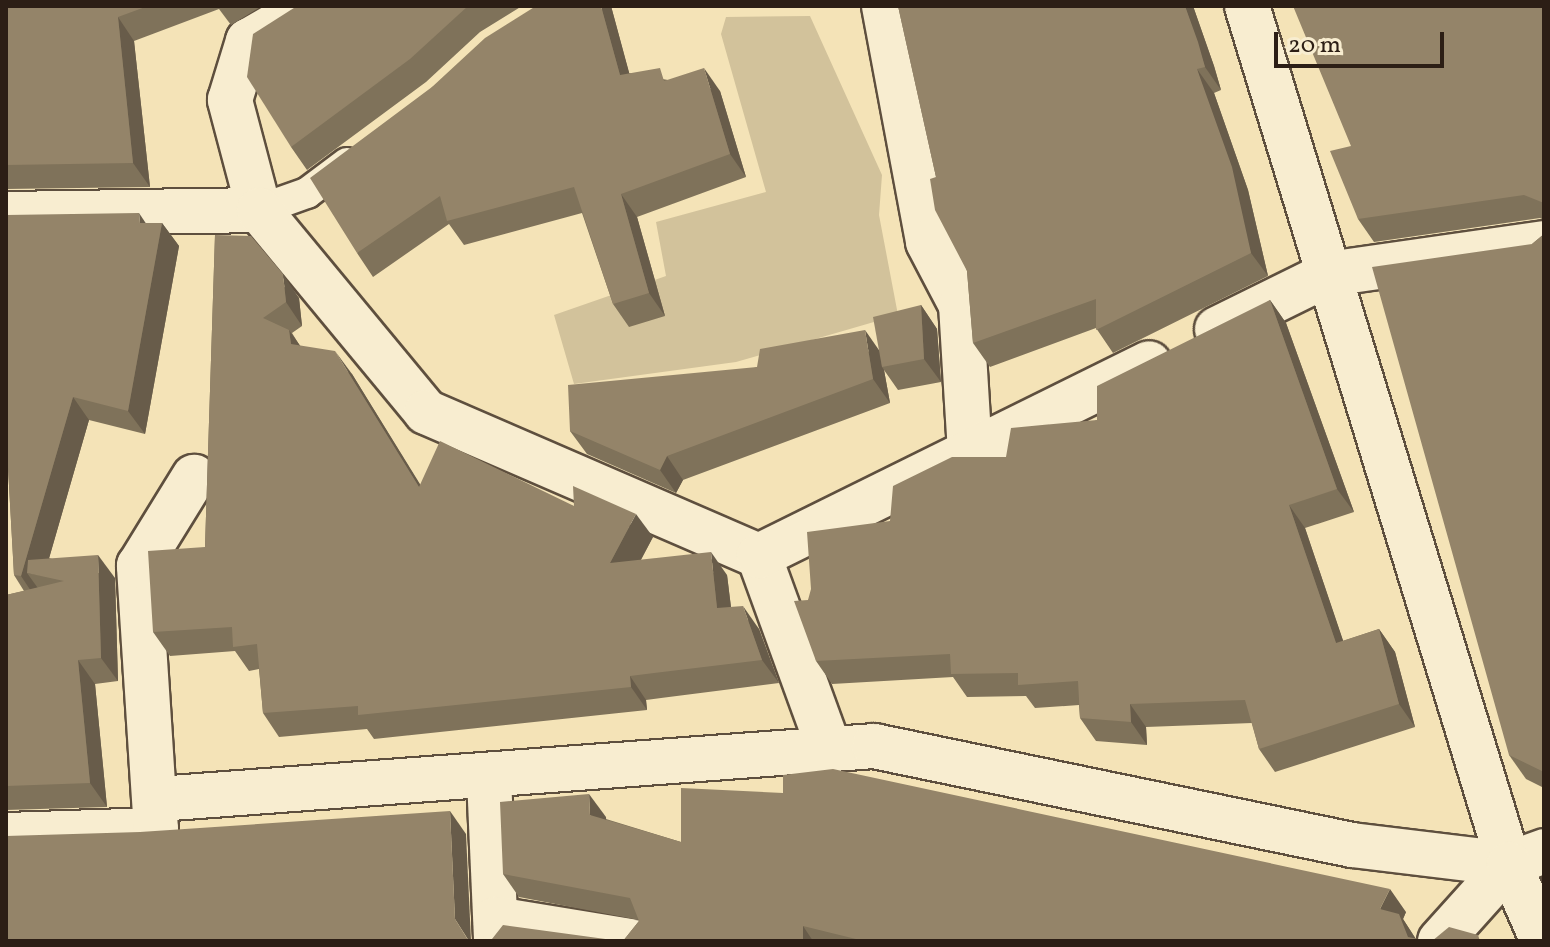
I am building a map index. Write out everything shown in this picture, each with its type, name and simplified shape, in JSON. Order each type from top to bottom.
[{"type":"street","points":[[309,6],[248,41],[230,100],[259,210],[426,412],[759,556],[829,748]]},
{"type":"street","points":[[884,6],[928,242],[961,305],[970,452]]},
{"type":"street","points":[[1247,6],[1329,274],[1527,858],[1543,941]]},
{"type":"street","points":[[6,214],[259,210]]},
{"type":"street","points":[[759,556],[1329,274],[1544,243]]},
{"type":"street","points":[[6,835],[156,830],[158,799],[139,566],[194,477]]},
{"type":"street","points":[[158,799],[489,778],[874,746],[1352,845],[1527,858]]},
{"type":"street","points":[[489,778],[496,930],[631,941]]},
{"type":"street","points":[[1440,941],[1527,858]]},
{"type":"lane","points":[[259,210],[307,193],[367,149]]},
{"type":"shaded area","points":[[810,16],[882,175],[879,215],[898,315],[736,362],[574,384],[554,315],[666,276],[656,222],[766,192],[721,34],[726,17]]},
{"type":"building","points":[[6,6],[148,6],[118,17],[133,163],[6,165]]},
{"type":"building","points":[[297,6],[468,6],[410,59],[291,147],[247,77],[253,34]]},
{"type":"building","points":[[536,6],[601,6],[620,75],[660,68],[664,81],[704,68],[730,154],[621,194],[649,293],[613,304],[574,187],[447,221],[440,196],[357,253],[310,178],[432,87],[485,38]]},
{"type":"building","points":[[898,6],[1185,6],[1205,67],[1197,69],[1232,167],[1251,253],[1096,330],[1096,299],[973,343],[967,271],[935,210],[930,179],[936,177]]},
{"type":"building","points":[[1293,6],[1544,6],[1544,203],[1524,195],[1358,219],[1330,151],[1351,146]]},
{"type":"building","points":[[139,213],[140,223],[162,223],[128,411],[73,397],[21,576],[14,575],[6,432],[6,215]]},
{"type":"building","points":[[1544,234],[1544,772],[1509,755],[1372,267],[1532,244]]},
{"type":"building","points":[[215,235],[251,236],[283,274],[286,302],[263,318],[289,330],[291,344],[335,351],[419,487],[440,441],[574,506],[573,486],[636,514],[610,563],[711,552],[717,608],[743,606],[762,660],[630,676],[631,687],[358,715],[358,706],[263,713],[257,644],[233,647],[232,627],[153,632],[148,551],[205,547]]},
{"type":"building","points":[[1270,300],[1337,489],[1289,505],[1336,643],[1379,629],[1399,704],[1259,749],[1245,700],[1130,704],[1131,722],[1080,718],[1078,681],[1018,685],[1018,673],[951,674],[950,654],[816,661],[794,601],[808,600],[811,589],[807,532],[890,521],[893,486],[952,457],[1006,457],[1011,428],[1097,420],[1097,386]]},
{"type":"building","points":[[921,305],[924,359],[882,367],[873,317]]},
{"type":"building","points":[[865,330],[873,379],[667,456],[660,470],[570,431],[568,385],[757,367],[760,349]]},
{"type":"building","points":[[98,555],[101,658],[78,660],[90,783],[6,786],[6,595],[64,581],[27,573],[28,560]]},
{"type":"building","points":[[833,769],[1390,889],[1380,909],[1399,914],[1408,937],[1428,941],[864,941],[803,926],[803,941],[623,941],[639,921],[630,898],[503,874],[500,802],[589,794],[590,815],[681,842],[681,788],[783,793],[783,775]]},
{"type":"building","points":[[450,811],[455,919],[468,940],[492,939],[503,925],[620,941],[6,941],[6,836],[140,832]]},
{"type":"building","points":[[1449,927],[1478,935],[1480,941],[1432,941]]}]
